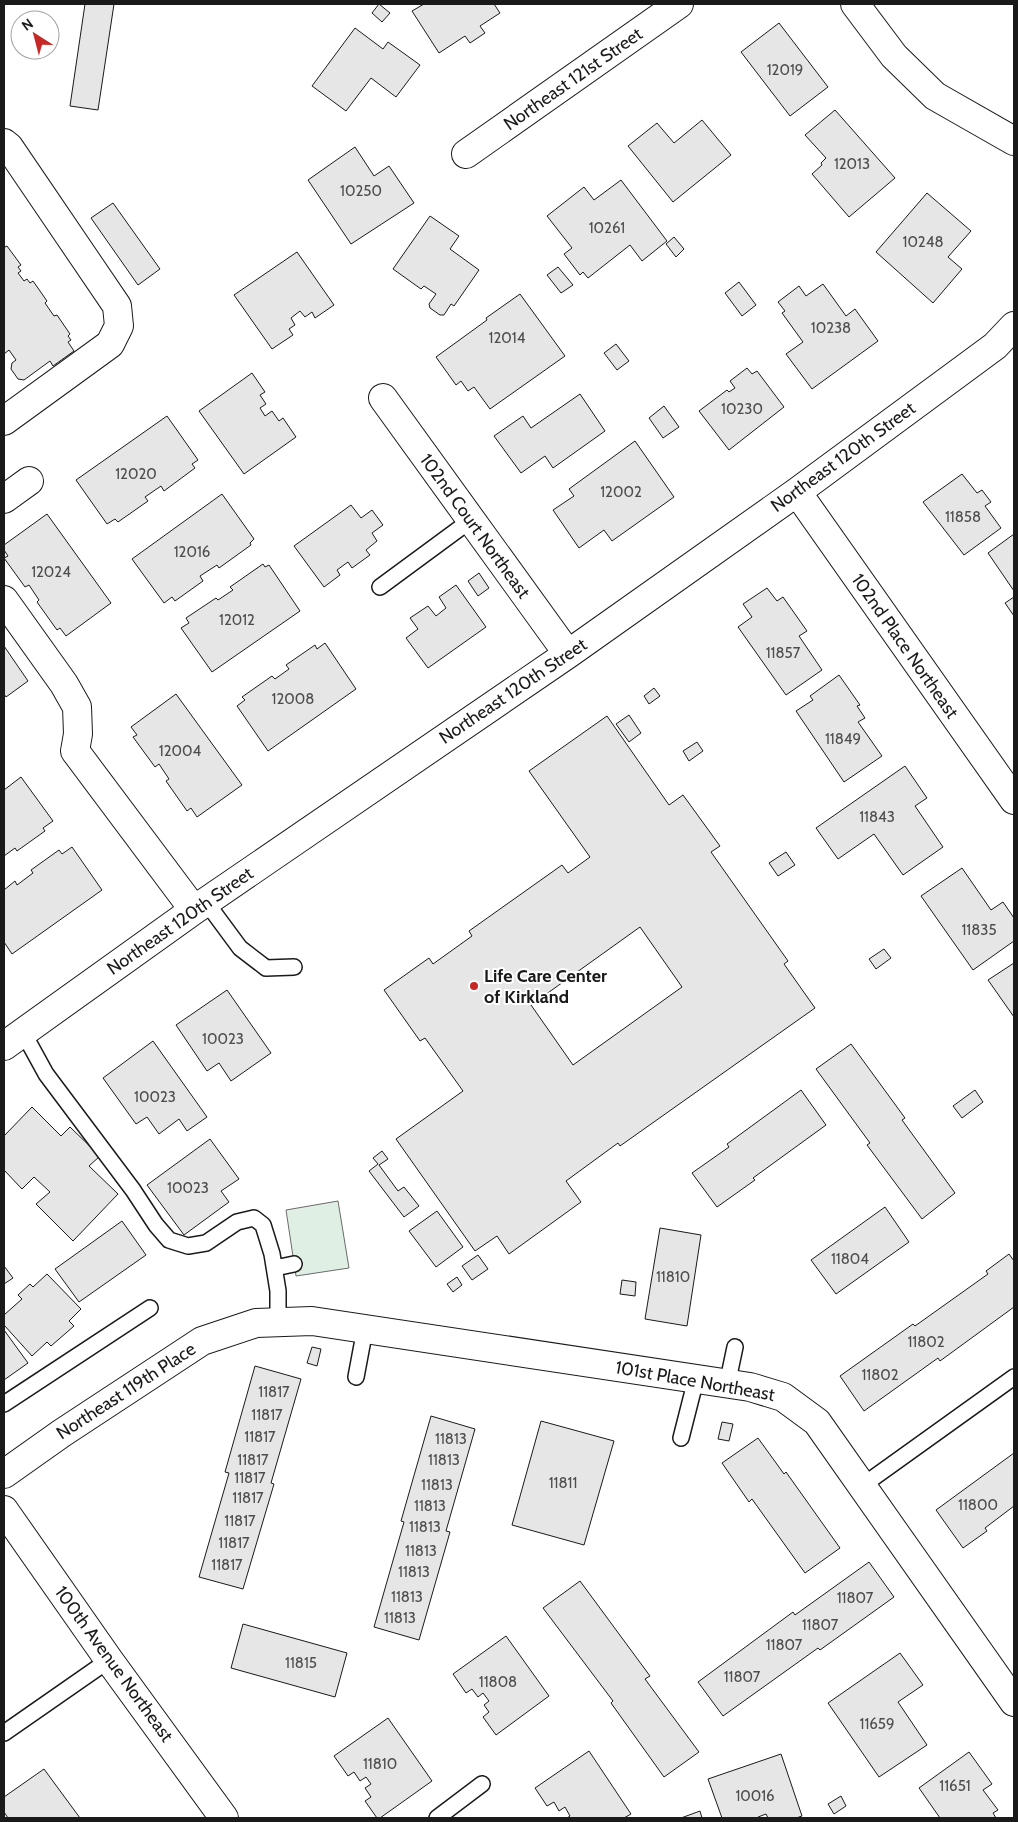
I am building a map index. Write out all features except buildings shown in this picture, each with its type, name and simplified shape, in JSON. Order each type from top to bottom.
[{"type":"street","name":"Northeast 121st Street","points":[[466,154],[679,4]]},
{"type":"street","points":[[855,4],[894,56],[936,96],[1014,141]]},
{"type":"street","points":[[4,143],[9,147],[117,306],[119,326],[110,344],[4,422]]},
{"type":"street","name":"Northeast 120th Street","points":[[14,1039],[200,906],[568,654],[797,492],[995,346],[1014,326]]},
{"type":"street","name":"102nd Court Northeast","points":[[383,398],[568,654]]},
{"type":"street","points":[[4,499],[29,481]]},
{"type":"street","name":"102nd Place Northeast","points":[[797,492],[1014,800]]},
{"type":"street","points":[[4,600],[64,684],[77,707],[78,734],[75,751],[200,906]]},
{"type":"street","name":"101st Place Northeast","points":[[267,1322],[312,1321],[696,1379],[750,1388],[783,1397],[817,1422],[1014,1702]]},
{"type":"street","name":"Northeast 119th Place","points":[[4,1474],[62,1433],[202,1341],[267,1322]]},
{"type":"street","name":"100th Avenue Northeast","points":[[4,1510],[109,1660],[224,1818]]},
{"type":"lane","points":[[380,587],[471,520]]},
{"type":"lane","points":[[200,906],[240,948],[266,968],[294,967]]},
{"type":"lane","points":[[14,1039],[46,1074],[133,1190],[156,1225],[169,1240],[188,1246],[206,1243],[237,1222],[254,1218],[263,1225],[275,1268],[278,1291],[267,1322]]},
{"type":"lane","points":[[275,1268],[294,1264]]},
{"type":"lane","points":[[4,1404],[150,1308]]},
{"type":"lane","points":[[356,1377],[365,1329]]},
{"type":"lane","points":[[727,1385],[735,1347]]},
{"type":"lane","points":[[862,1486],[1014,1377]]},
{"type":"lane","points":[[681,1438],[696,1379]]},
{"type":"lane","points":[[4,1733],[109,1660]]},
{"type":"lane","points":[[437,1818],[482,1784]]},
{"type":"green space","points":[[338,1201],[349,1268],[296,1276],[286,1210]]},
{"type":"place","name":"Life Care Center of Kirkland","points":[[474,986]]}]
